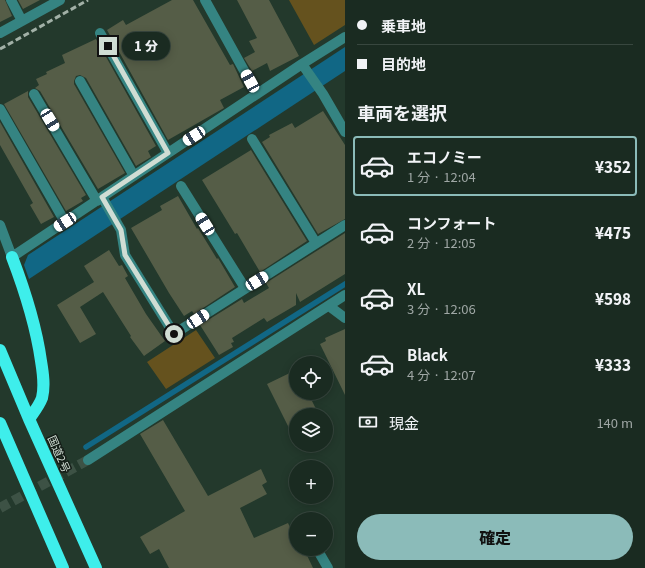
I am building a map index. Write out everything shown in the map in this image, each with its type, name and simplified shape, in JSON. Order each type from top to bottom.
[{"type":"highway","points":[[12,257],[31,312],[43,373],[44,388],[42,399],[29,419]]},
{"type":"highway","name":"国道2号","points":[[0,350],[29,419],[96,568]]},
{"type":"highway","points":[[0,423],[3,438],[63,568]]},
{"type":"street","points":[[11,0],[22,21]]},
{"type":"street","points":[[0,33],[60,0]]},
{"type":"street","points":[[205,0],[257,94]]},
{"type":"street","points":[[100,33],[168,153]]},
{"type":"street","points":[[0,225],[12,257],[65,222],[102,200],[134,176],[257,94],[304,67],[345,37]]},
{"type":"street","points":[[304,67],[320,90],[345,132]]},
{"type":"street","points":[[80,81],[134,176]]},
{"type":"street","points":[[34,94],[117,223],[121,230],[125,255],[174,334],[345,225]]},
{"type":"street","points":[[0,109],[65,222]]},
{"type":"street","points":[[252,139],[316,243]]},
{"type":"street","points":[[181,186],[245,288]]},
{"type":"street","points":[[88,460],[345,295]]},
{"type":"street","points":[[329,306],[345,318]]},
{"type":"street","points":[[321,556],[328,568]]},
{"type":"shaded area","points":[[289,0],[345,0],[345,25],[314,45]]},
{"type":"shaded area","points":[[196,330],[215,358],[166,389],[147,362]]},
{"type":"water","points":[[345,47],[345,71],[29,279],[24,265],[28,255]]},
{"type":"building","points":[[0,0],[5,0],[12,16],[0,22]]},
{"type":"building","points":[[18,0],[40,0],[23,9]]},
{"type":"building","points":[[172,0],[193,0],[230,65],[233,64],[244,87],[220,100],[224,108],[168,140],[107,30],[123,20],[126,25]]},
{"type":"building","points":[[237,0],[269,0],[299,56],[270,71],[267,63],[252,71],[244,58],[255,52],[249,41],[257,38]]},
{"type":"building","points":[[96,39],[156,146],[148,151],[151,157],[136,166],[86,78],[80,75],[76,76],[74,84],[125,173],[98,189],[40,91],[35,88],[39,85],[36,79],[47,74],[46,72],[65,63],[62,55]]},
{"type":"building","points":[[28,91],[28,97],[86,195],[81,198],[83,201],[66,211],[4,104]]},
{"type":"building","points":[[323,111],[345,145],[345,219],[318,234],[262,142],[270,137],[269,135],[292,123],[295,128]]},
{"type":"building","points":[[0,122],[54,217],[41,224],[30,205],[33,203],[0,145]]},
{"type":"building","points":[[251,150],[307,241],[260,272],[237,233],[235,234],[202,180]]},
{"type":"building","points":[[178,196],[197,229],[198,228],[217,259],[218,258],[235,287],[194,314],[192,311],[184,316],[131,228],[162,210],[160,206]]},
{"type":"building","points":[[345,233],[345,274],[300,302],[296,293],[296,305],[267,322],[264,318],[232,338],[234,342],[231,343],[233,347],[219,355],[200,325],[242,299],[244,303],[269,288],[266,283]]},
{"type":"building","points":[[109,250],[119,266],[122,265],[128,276],[125,278],[146,314],[165,341],[144,356],[130,337],[131,336],[103,292],[80,307],[96,334],[80,343],[57,305],[94,282],[84,266]]},
{"type":"building","points":[[345,329],[345,395],[333,371],[333,356],[326,356],[320,344],[326,341],[325,338]]},
{"type":"building","points":[[289,373],[289,400],[312,400],[316,408],[289,408],[289,428],[267,384]]},
{"type":"building","points":[[163,420],[208,496],[261,469],[267,482],[262,485],[267,494],[240,508],[254,538],[288,523],[289,556],[307,556],[313,568],[169,568],[159,549],[150,554],[140,537],[185,511],[140,434]]},
{"type":"waterway","points":[[86,447],[345,284]]},
{"type":"tunnel","points":[[0,508],[88,460]]},
{"type":"railway","points":[[0,49],[88,0]]},
{"type":"route","points":[[108,46],[168,153],[102,197],[121,230],[125,255],[174,334]]}]
